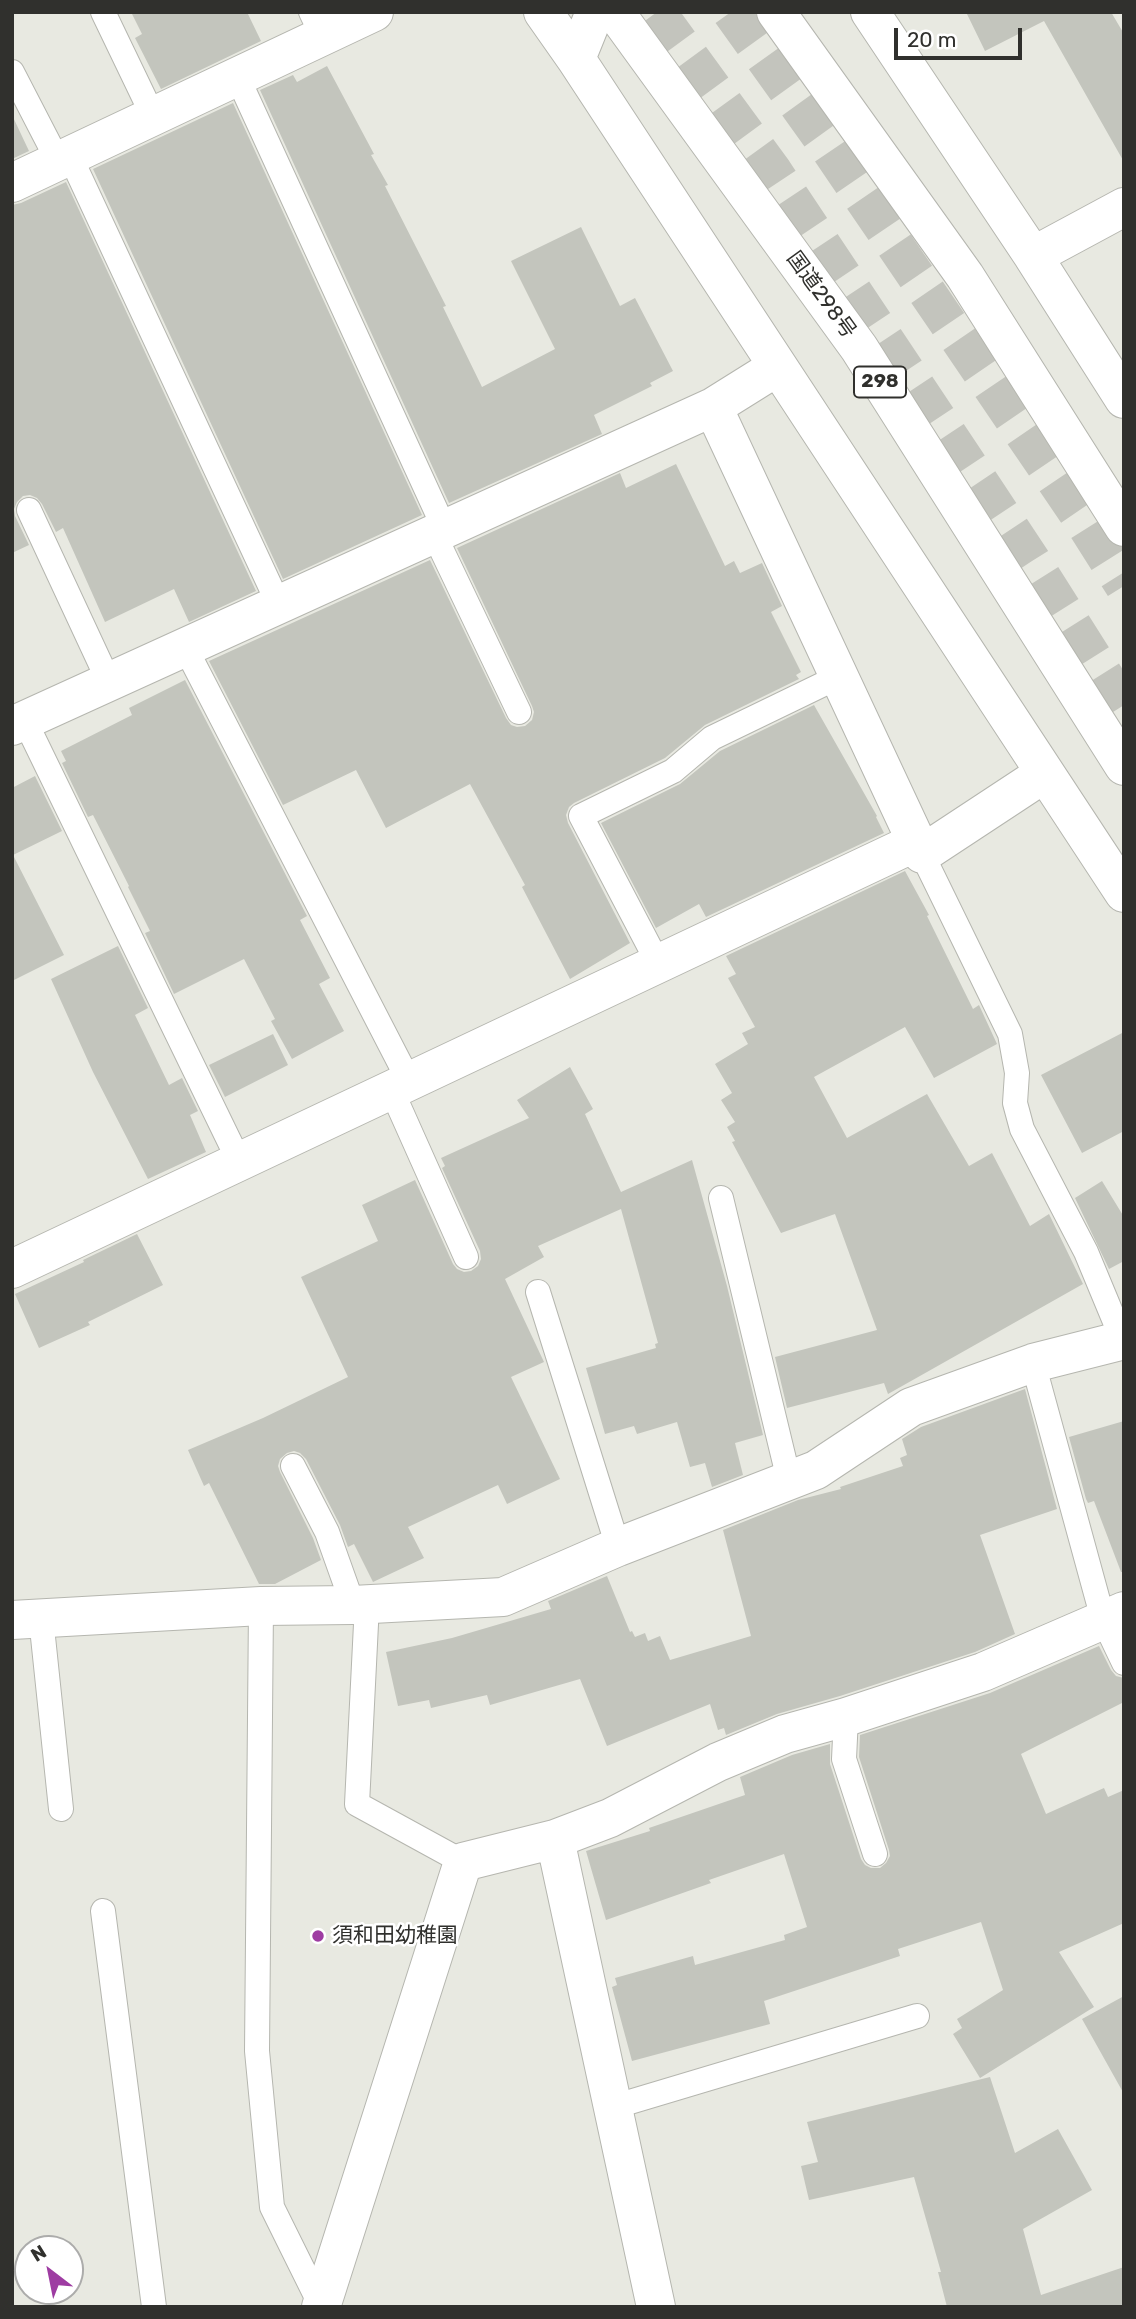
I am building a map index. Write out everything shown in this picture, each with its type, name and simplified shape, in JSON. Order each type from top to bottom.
[{"type":"main road","points":[[12,183],[237,76],[317,24],[374,12]]},
{"type":"main road","points":[[543,12],[1124,893]]},
{"type":"main road","points":[[576,59],[595,12]]},
{"type":"main road","name":"国道298号","points":[[615,12],[859,348],[1124,766]]},
{"type":"main road","points":[[776,12],[965,276],[1124,527]]},
{"type":"main road","points":[[870,12],[1124,399]]},
{"type":"main road","points":[[1032,256],[1124,207]]},
{"type":"main road","points":[[19,723],[713,407],[777,367]]},
{"type":"main road","points":[[713,407],[919,848]]},
{"type":"main road","points":[[12,1269],[658,963],[919,848],[1045,773]]},
{"type":"main road","points":[[27,1619],[261,1606],[360,1605],[503,1597],[618,1547],[817,1470],[911,1407],[1033,1363],[1123,1341]]},
{"type":"main road","points":[[321,2306],[463,1862],[555,1839],[610,1818],[718,1762],[785,1734],[983,1672],[1113,1615]]},
{"type":"main road","points":[[555,1839],[656,2307]]},
{"type":"lane","points":[[103,12],[153,116]]},
{"type":"lane","points":[[12,72],[64,159],[279,605]]},
{"type":"lane","points":[[237,76],[519,712]]},
{"type":"lane","points":[[29,510],[109,682]]},
{"type":"lane","points":[[185,647],[400,1085],[467,1256]]},
{"type":"lane","points":[[658,963],[581,816],[673,771],[712,738],[838,677]]},
{"type":"lane","points":[[19,723],[239,1161]]},
{"type":"lane","points":[[919,848],[1010,1034],[1017,1073],[1015,1103],[1022,1129],[1086,1252],[1123,1341]]},
{"type":"lane","points":[[721,1198],[789,1480]]},
{"type":"lane","points":[[538,1292],[618,1547]]},
{"type":"lane","points":[[1033,1363],[1113,1615],[1124,1664]]},
{"type":"lane","points":[[293,1466],[360,1605],[357,1804],[463,1862]]},
{"type":"lane","points":[[261,1606],[257,2051],[272,2207],[321,2306]]},
{"type":"lane","points":[[27,1619],[61,1809]]},
{"type":"lane","points":[[846,1717],[844,1759],[875,1854]]},
{"type":"lane","points":[[103,1911],[154,2307]]},
{"type":"lane","points":[[613,2107],[917,2016]]},
{"type":"building","points":[[131,12],[247,12],[261,41],[161,89],[135,38],[142,34]]},
{"type":"building","points":[[966,12],[1111,12],[1124,34],[1124,162],[1044,21],[985,51]]},
{"type":"building","points":[[327,66],[374,154],[371,155],[388,185],[385,186],[446,306],[443,307],[482,387],[555,349],[511,261],[581,227],[620,306],[635,298],[673,371],[650,383],[652,386],[594,415],[602,434],[449,503],[260,90],[293,75],[297,82]]},
{"type":"building","points":[[233,103],[422,515],[283,579],[93,169]]},
{"type":"building","points":[[12,115],[29,151],[12,159]]},
{"type":"building","points":[[66,182],[256,591],[189,622],[174,589],[105,622],[63,528],[56,532],[42,504],[30,495],[23,496],[14,509],[29,545],[12,553],[12,205]]},
{"type":"building","points":[[676,464],[725,566],[734,561],[740,573],[762,563],[782,606],[771,612],[801,672],[796,675],[799,679],[705,725],[665,758],[569,807],[566,815],[568,823],[630,943],[570,979],[522,887],[525,885],[470,784],[386,828],[356,770],[283,805],[209,661],[430,560],[506,718],[511,725],[525,726],[532,720],[532,706],[457,548],[620,473],[626,488]]},
{"type":"building","points":[[185,680],[307,916],[300,920],[330,978],[319,984],[344,1031],[292,1059],[271,1021],[275,1019],[244,959],[174,994],[145,933],[150,931],[129,886],[93,815],[88,817],[62,763],[66,761],[61,751],[132,715],[129,708]]},
{"type":"building","points":[[814,705],[884,833],[706,917],[699,904],[656,928],[601,823],[680,784],[720,751]]},
{"type":"building","points":[[35,776],[62,831],[13,855],[64,955],[12,981],[12,788]]},
{"type":"building","points":[[905,871],[973,1009],[979,1005],[997,1044],[934,1078],[905,1027],[814,1077],[847,1138],[927,1094],[969,1166],[992,1153],[1030,1226],[1049,1214],[1083,1284],[888,1394],[884,1383],[787,1408],[775,1357],[877,1330],[835,1214],[781,1233],[732,1142],[735,1141],[727,1127],[735,1122],[721,1100],[732,1093],[715,1064],[748,1044],[742,1033],[755,1027],[728,978],[736,974],[726,956]]},
{"type":"building","points":[[118,946],[148,1008],[135,1015],[169,1085],[182,1078],[198,1111],[190,1115],[206,1152],[148,1179],[93,1072],[51,979]]},
{"type":"building","points":[[1124,1032],[1124,1131],[1082,1153],[1041,1075]]},
{"type":"building","points":[[273,1034],[288,1065],[225,1097],[209,1065]]},
{"type":"building","points":[[570,1067],[593,1109],[585,1114],[621,1192],[692,1160],[727,1286],[763,1435],[735,1443],[743,1475],[712,1487],[705,1463],[690,1467],[677,1422],[637,1434],[634,1426],[605,1434],[586,1368],[656,1348],[655,1344],[658,1343],[621,1209],[538,1246],[544,1257],[505,1279],[544,1362],[511,1377],[560,1479],[507,1504],[498,1485],[408,1527],[424,1558],[373,1582],[354,1544],[348,1547],[340,1525],[306,1459],[294,1451],[287,1453],[280,1459],[278,1466],[321,1560],[275,1584],[259,1584],[209,1483],[204,1486],[188,1450],[348,1377],[301,1277],[378,1241],[362,1205],[415,1180],[453,1264],[464,1272],[478,1266],[480,1251],[442,1168],[445,1166],[441,1158],[529,1118],[517,1100]]},
{"type":"building","points":[[1102,1181],[1124,1217],[1124,1261],[1109,1269],[1075,1198]]},
{"type":"building","points":[[137,1234],[163,1285],[88,1322],[90,1325],[39,1348],[15,1294]]},
{"type":"building","points":[[1025,1389],[1057,1509],[980,1535],[1015,1634],[975,1652],[777,1714],[726,1735],[724,1728],[718,1730],[710,1704],[607,1746],[580,1679],[490,1705],[487,1695],[431,1708],[429,1700],[398,1706],[386,1652],[452,1638],[551,1609],[548,1601],[607,1576],[630,1632],[632,1631],[635,1637],[645,1633],[648,1641],[660,1636],[670,1660],[751,1636],[723,1530],[798,1500],[841,1489],[840,1487],[903,1466],[900,1458],[907,1455],[902,1439],[921,1427]]},
{"type":"building","points":[[1124,1421],[1124,1572],[1121,1572],[1094,1501],[1088,1503],[1086,1499],[1069,1437]]},
{"type":"building","points":[[1099,1646],[1111,1670],[1116,1676],[1124,1678],[1124,1702],[1021,1754],[1046,1814],[1104,1788],[1108,1797],[1124,1790],[1124,1923],[1059,1952],[1094,2007],[980,2078],[953,2034],[962,2028],[957,2019],[1003,1990],[981,1922],[898,1949],[900,1956],[764,2001],[770,2024],[632,2061],[612,1987],[617,1985],[615,1978],[693,1956],[695,1965],[785,1940],[784,1935],[807,1927],[784,1854],[606,1920],[586,1851],[650,1831],[649,1828],[745,1795],[740,1777],[792,1755],[830,1744],[830,1764],[861,1859],[871,1868],[880,1868],[890,1856],[859,1757],[860,1735],[990,1693]]},
{"type":"building","points":[[1124,1996],[1124,2094],[1082,2019]]},
{"type":"building","points":[[990,2077],[1015,2153],[1058,2129],[1092,2190],[1023,2229],[1041,2295],[1124,2267],[1124,2307],[947,2307],[938,2272],[941,2272],[914,2177],[809,2200],[801,2166],[818,2162],[807,2122]]},
{"type":"tunnel","points":[[657,12],[773,171],[1032,561],[1124,707]]},
{"type":"tunnel","points":[[731,12],[824,141],[1085,524],[1124,586]]},
{"type":"place","name":"須和田幼稚園","points":[[318,1936]]}]
